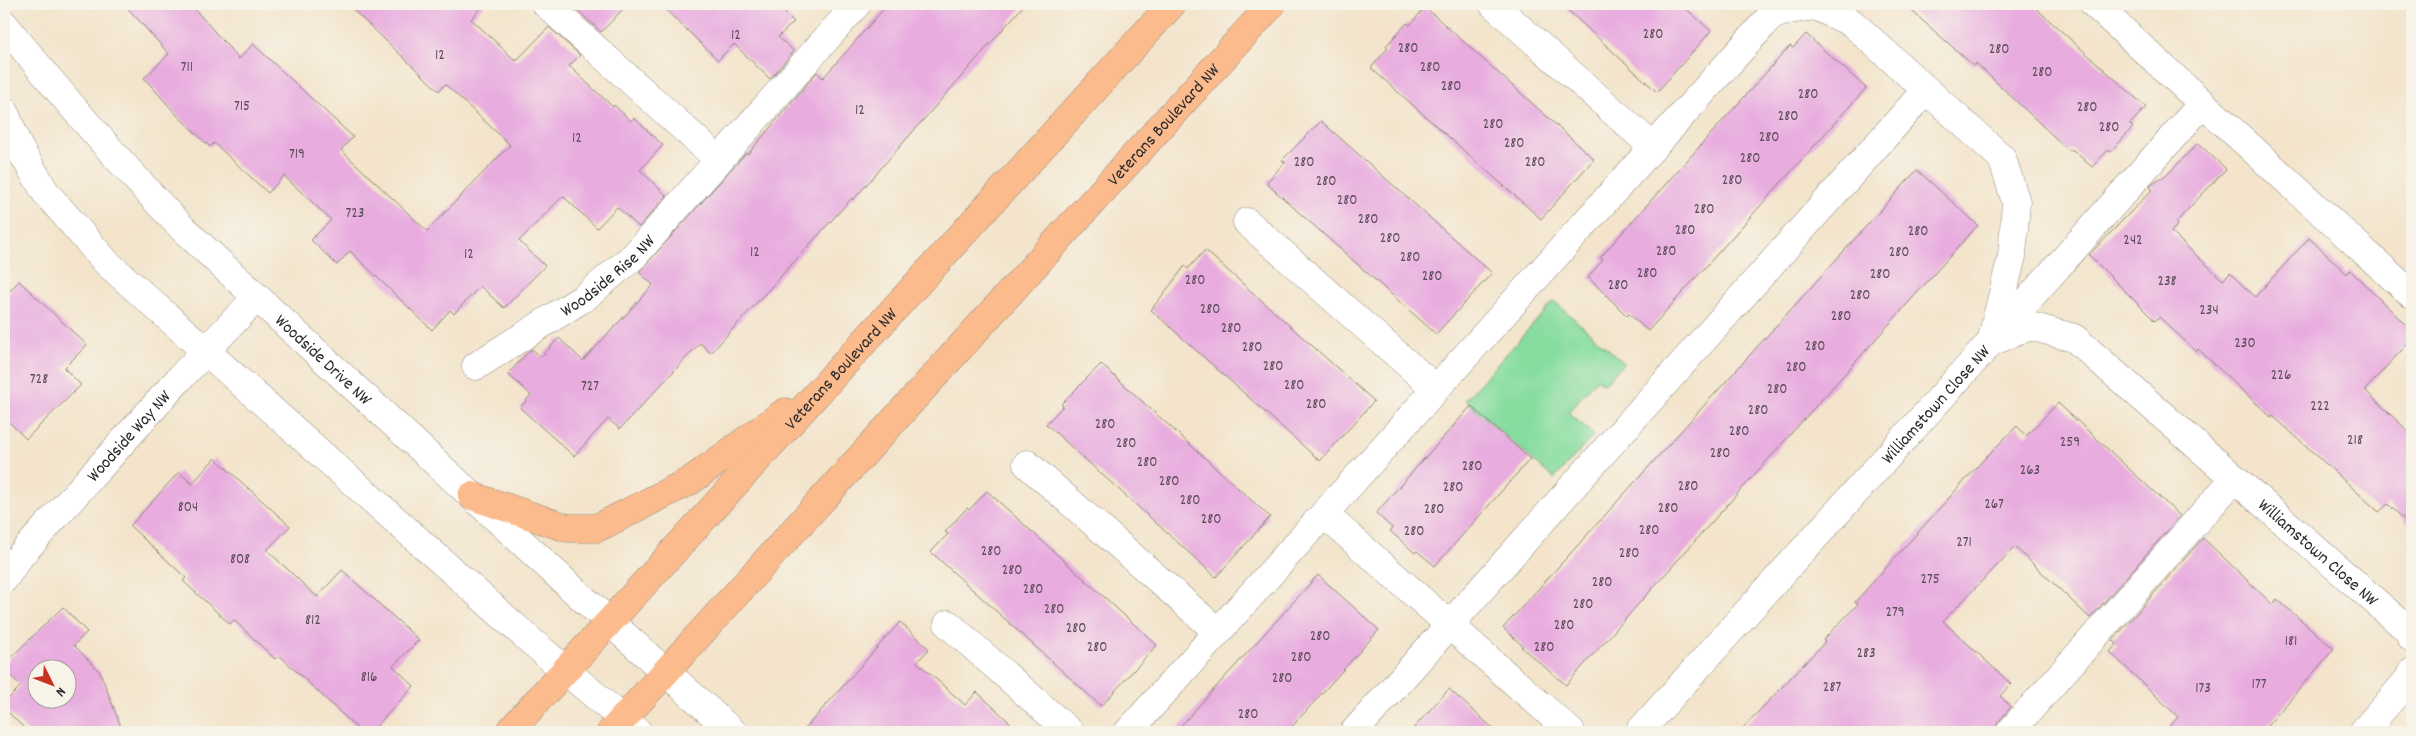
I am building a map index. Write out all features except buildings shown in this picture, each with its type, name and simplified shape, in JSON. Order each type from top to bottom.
[{"type":"main road","name":"Veterans Boulevard NW","points":[[509,732],[1172,4]]},
{"type":"main road","name":"Veterans Boulevard NW","points":[[624,728],[666,672],[1272,4]]},
{"type":"main road","points":[[472,496],[567,528],[597,528],[690,481],[833,378]]},
{"type":"street","points":[[546,4],[719,160]]},
{"type":"street","name":"Woodside Rise NW","points":[[476,366],[585,297],[634,256],[858,4]]},
{"type":"street","points":[[1493,4],[1653,147]]},
{"type":"street","points":[[2094,4],[2412,295]]},
{"type":"street","points":[[1128,732],[1771,16],[1789,10],[1815,6],[1852,24],[2002,158],[2016,202],[2012,256],[1991,342]]},
{"type":"street","name":"Woodside Drive NW","points":[[4,24],[55,88],[127,170],[183,229],[609,622],[733,732]]},
{"type":"street","points":[[1354,732],[1926,90]]},
{"type":"street","points":[[1991,342],[2203,104]]},
{"type":"street","points":[[4,110],[18,146],[46,193],[106,262],[565,671],[624,728]]},
{"type":"street","points":[[1247,222],[1436,389]]},
{"type":"street","name":"Woodside Way NW","points":[[4,579],[20,556],[257,297]]},
{"type":"street","name":"Williamstown Close NW","points":[[1639,732],[1991,342],[2030,326],[2074,338],[2408,630],[2412,638]]},
{"type":"street","points":[[1027,464],[1218,632]]},
{"type":"street","points":[[2010,732],[2234,479]]},
{"type":"street","points":[[1324,514],[1571,732]]},
{"type":"street","points":[[948,624],[1070,732]]},
{"type":"street","points":[[2363,732],[2408,680],[2412,672]]},
{"type":"green space","points":[[1554,301],[1624,363],[1604,384],[1597,379],[1568,412],[1594,435],[1554,479],[1465,400]]}]
